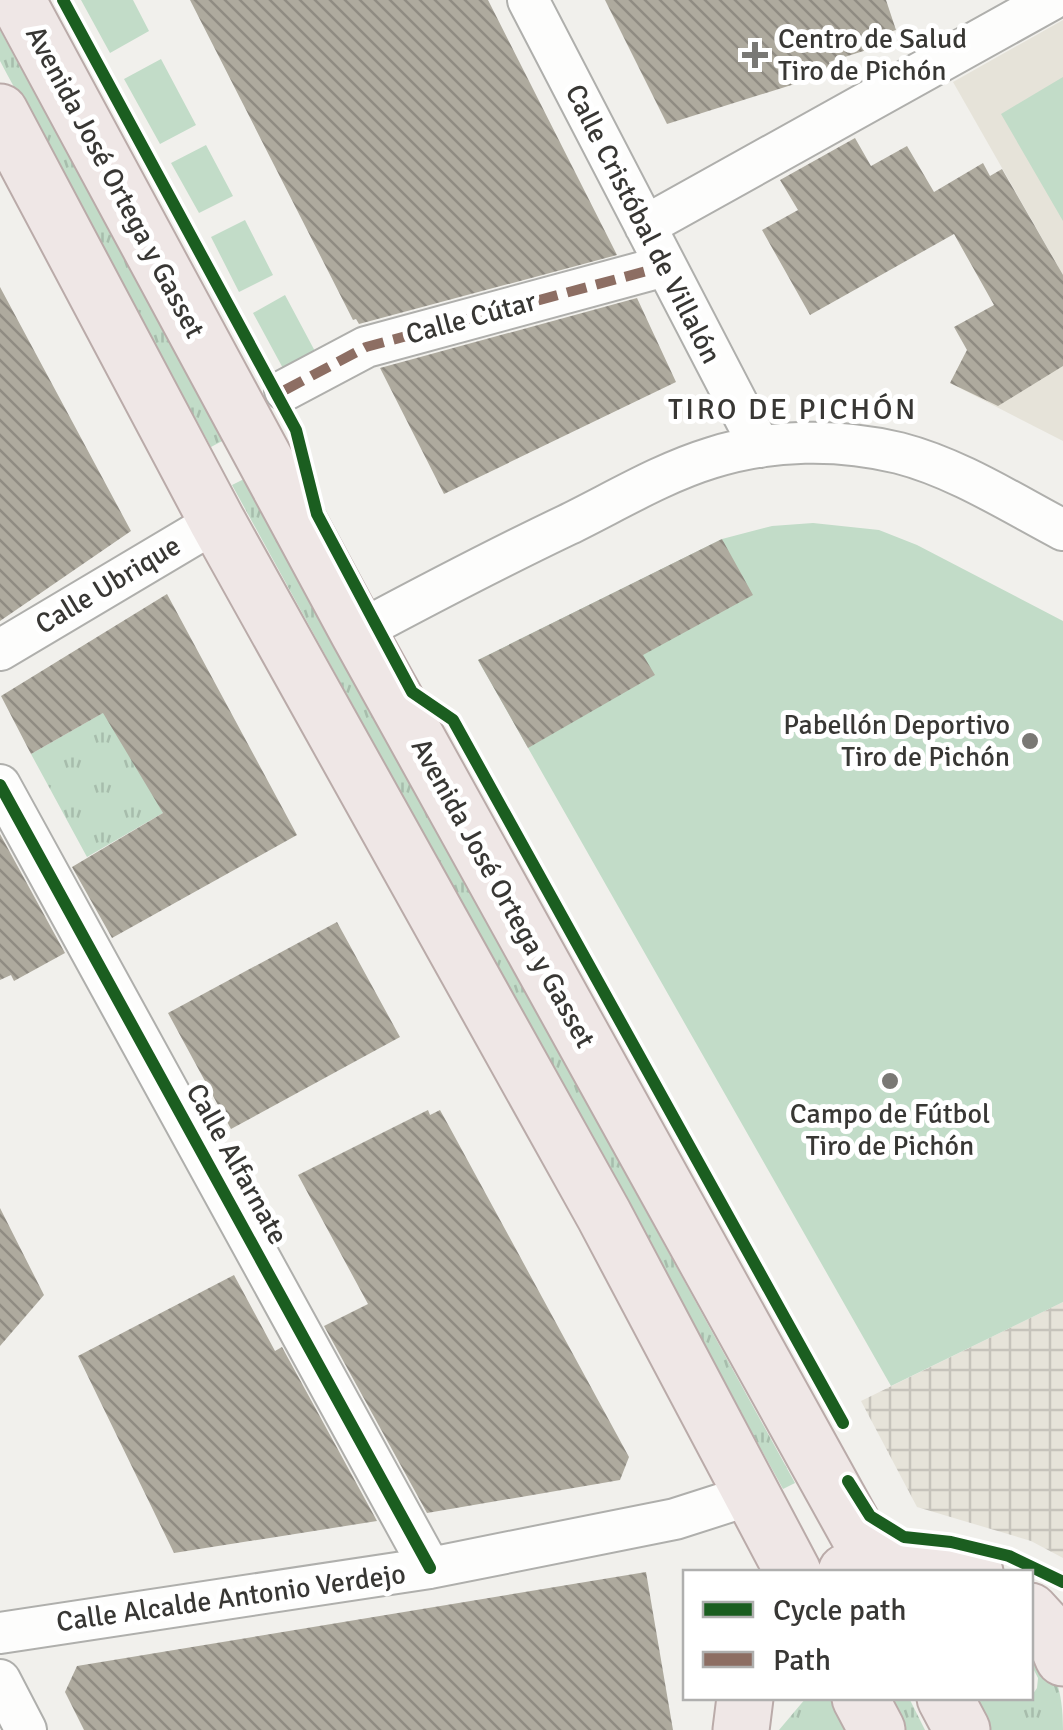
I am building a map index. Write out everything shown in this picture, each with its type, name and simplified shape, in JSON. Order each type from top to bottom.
[{"type":"main road","name":"Avenida José Ortega y Gasset","points":[[17,0],[867,1569]]},
{"type":"main road","points":[[0,112],[217,521],[604,1215],[792,1570]]},
{"type":"main road","points":[[867,1569],[930,1560],[968,1570]]},
{"type":"main road","points":[[1033,1614],[1054,1637],[1063,1658]]},
{"type":"main road","points":[[741,1730],[745,1700]]},
{"type":"main road","points":[[861,1700],[877,1730]]},
{"type":"main road","points":[[947,1700],[962,1730]]},
{"type":"street","name":"Calle Cristóbal de Villalón","points":[[528,0],[760,447]]},
{"type":"street","points":[[645,226],[1051,0]]},
{"type":"street","name":"Calle Cútar","points":[[285,390],[366,346],[665,266]]},
{"type":"street","points":[[358,632],[415,599],[661,480],[710,458],[760,447],[824,442],[898,453],[948,469],[1063,530]]},
{"type":"street","name":"Calle Ubrique","points":[[0,650],[217,521]]},
{"type":"street","name":"Calle Alfarnate","points":[[0,785],[430,1568]]},
{"type":"street","name":"Calle Alcalde Antonio Verdejo","points":[[0,1632],[430,1568],[675,1519],[753,1494]]},
{"type":"street","points":[[0,1680],[26,1730]]},
{"type":"shaded area","points":[[1063,20],[1063,441],[950,383],[967,350],[1058,266],[953,82]]},
{"type":"shaded area","points":[[1063,1302],[1063,1558],[1031,1541],[917,1507],[861,1401]]},
{"type":"green space","points":[[81,0],[133,0],[149,31],[110,53]]},
{"type":"green space","points":[[0,30],[224,440],[211,447],[0,61]]},
{"type":"green space","points":[[161,59],[196,125],[160,144],[124,79]]},
{"type":"green space","points":[[1063,77],[1063,221],[1001,114]]},
{"type":"green space","points":[[206,145],[233,196],[199,213],[171,163]]},
{"type":"green space","points":[[245,220],[273,275],[239,292],[211,237]]},
{"type":"green space","points":[[285,295],[317,355],[285,372],[253,313]]},
{"type":"green space","points":[[244,479],[795,1483],[783,1489],[232,485]]},
{"type":"green space","name":"Campo de Fútbol Tiro de Pichón","points":[[813,523],[879,530],[917,545],[1063,621],[1063,1302],[891,1386],[478,660],[722,539],[772,526]]},
{"type":"green space","points":[[108,710],[163,813],[87,857],[31,754]]},
{"type":"green space","points":[[1033,1639],[1056,1680],[1063,1730],[979,1730],[964,1700],[1033,1700],[1038,1678],[1033,1668]]},
{"type":"green space","points":[[804,1700],[831,1700],[847,1730],[779,1730]]},
{"type":"green space","points":[[887,1700],[910,1700],[925,1730],[902,1730]]},
{"type":"building","points":[[190,0],[488,0],[617,255],[359,324],[353,320]]},
{"type":"building","name":"Centro de Salud Tiro de Pichón","points":[[605,0],[886,0],[896,30],[873,37],[876,47],[829,62],[833,72],[667,124]]},
{"type":"building","points":[[855,138],[871,166],[907,146],[934,192],[983,163],[990,176],[1002,169],[1063,275],[1063,366],[998,406],[950,383],[967,350],[954,327],[994,305],[954,234],[810,315],[762,230],[798,210],[780,180]]},
{"type":"building","points":[[0,287],[131,531],[0,621]]},
{"type":"building","points":[[637,298],[676,382],[444,494],[380,368]]},
{"type":"building","points":[[722,539],[753,595],[643,655],[655,675],[528,748],[478,660]]},
{"type":"building","points":[[167,594],[297,835],[112,938],[72,867],[163,813],[103,713],[31,754],[1,696]]},
{"type":"building","points":[[0,834],[65,953],[14,981],[11,975],[0,980]]},
{"type":"building","points":[[337,922],[400,1037],[231,1129],[168,1013]]},
{"type":"building","points":[[428,1110],[430,1115],[440,1110],[629,1457],[620,1480],[427,1513],[324,1326],[368,1304],[298,1175]]},
{"type":"building","points":[[0,1208],[44,1295],[0,1346]]},
{"type":"building","points":[[234,1275],[275,1351],[282,1347],[377,1521],[174,1553],[78,1356]]},
{"type":"building","points":[[646,1572],[673,1730],[84,1730],[65,1692],[77,1666]]},
{"type":"marked path","points":[[285,390],[366,347],[665,266]]},
{"type":"cycle path","points":[[63,0],[296,430],[317,514],[412,692],[453,720],[843,1423]]},
{"type":"cycle path","points":[[0,785],[430,1568]]},
{"type":"cycle path","points":[[848,1481],[870,1516],[904,1537],[951,1542],[1009,1556],[1063,1582]]},
{"type":"place","name":"Centro de Salud Tiro de Pichón","points":[[755,55]]},
{"type":"place","name":"Pabellón Deportivo Tiro de Pichón","points":[[1030,741]]},
{"type":"place","name":"Campo de Fútbol Tiro de Pichón","points":[[890,1081]]},
{"type":"district","name":"TIRO DE PICHÓN","points":[[793,409]]}]
